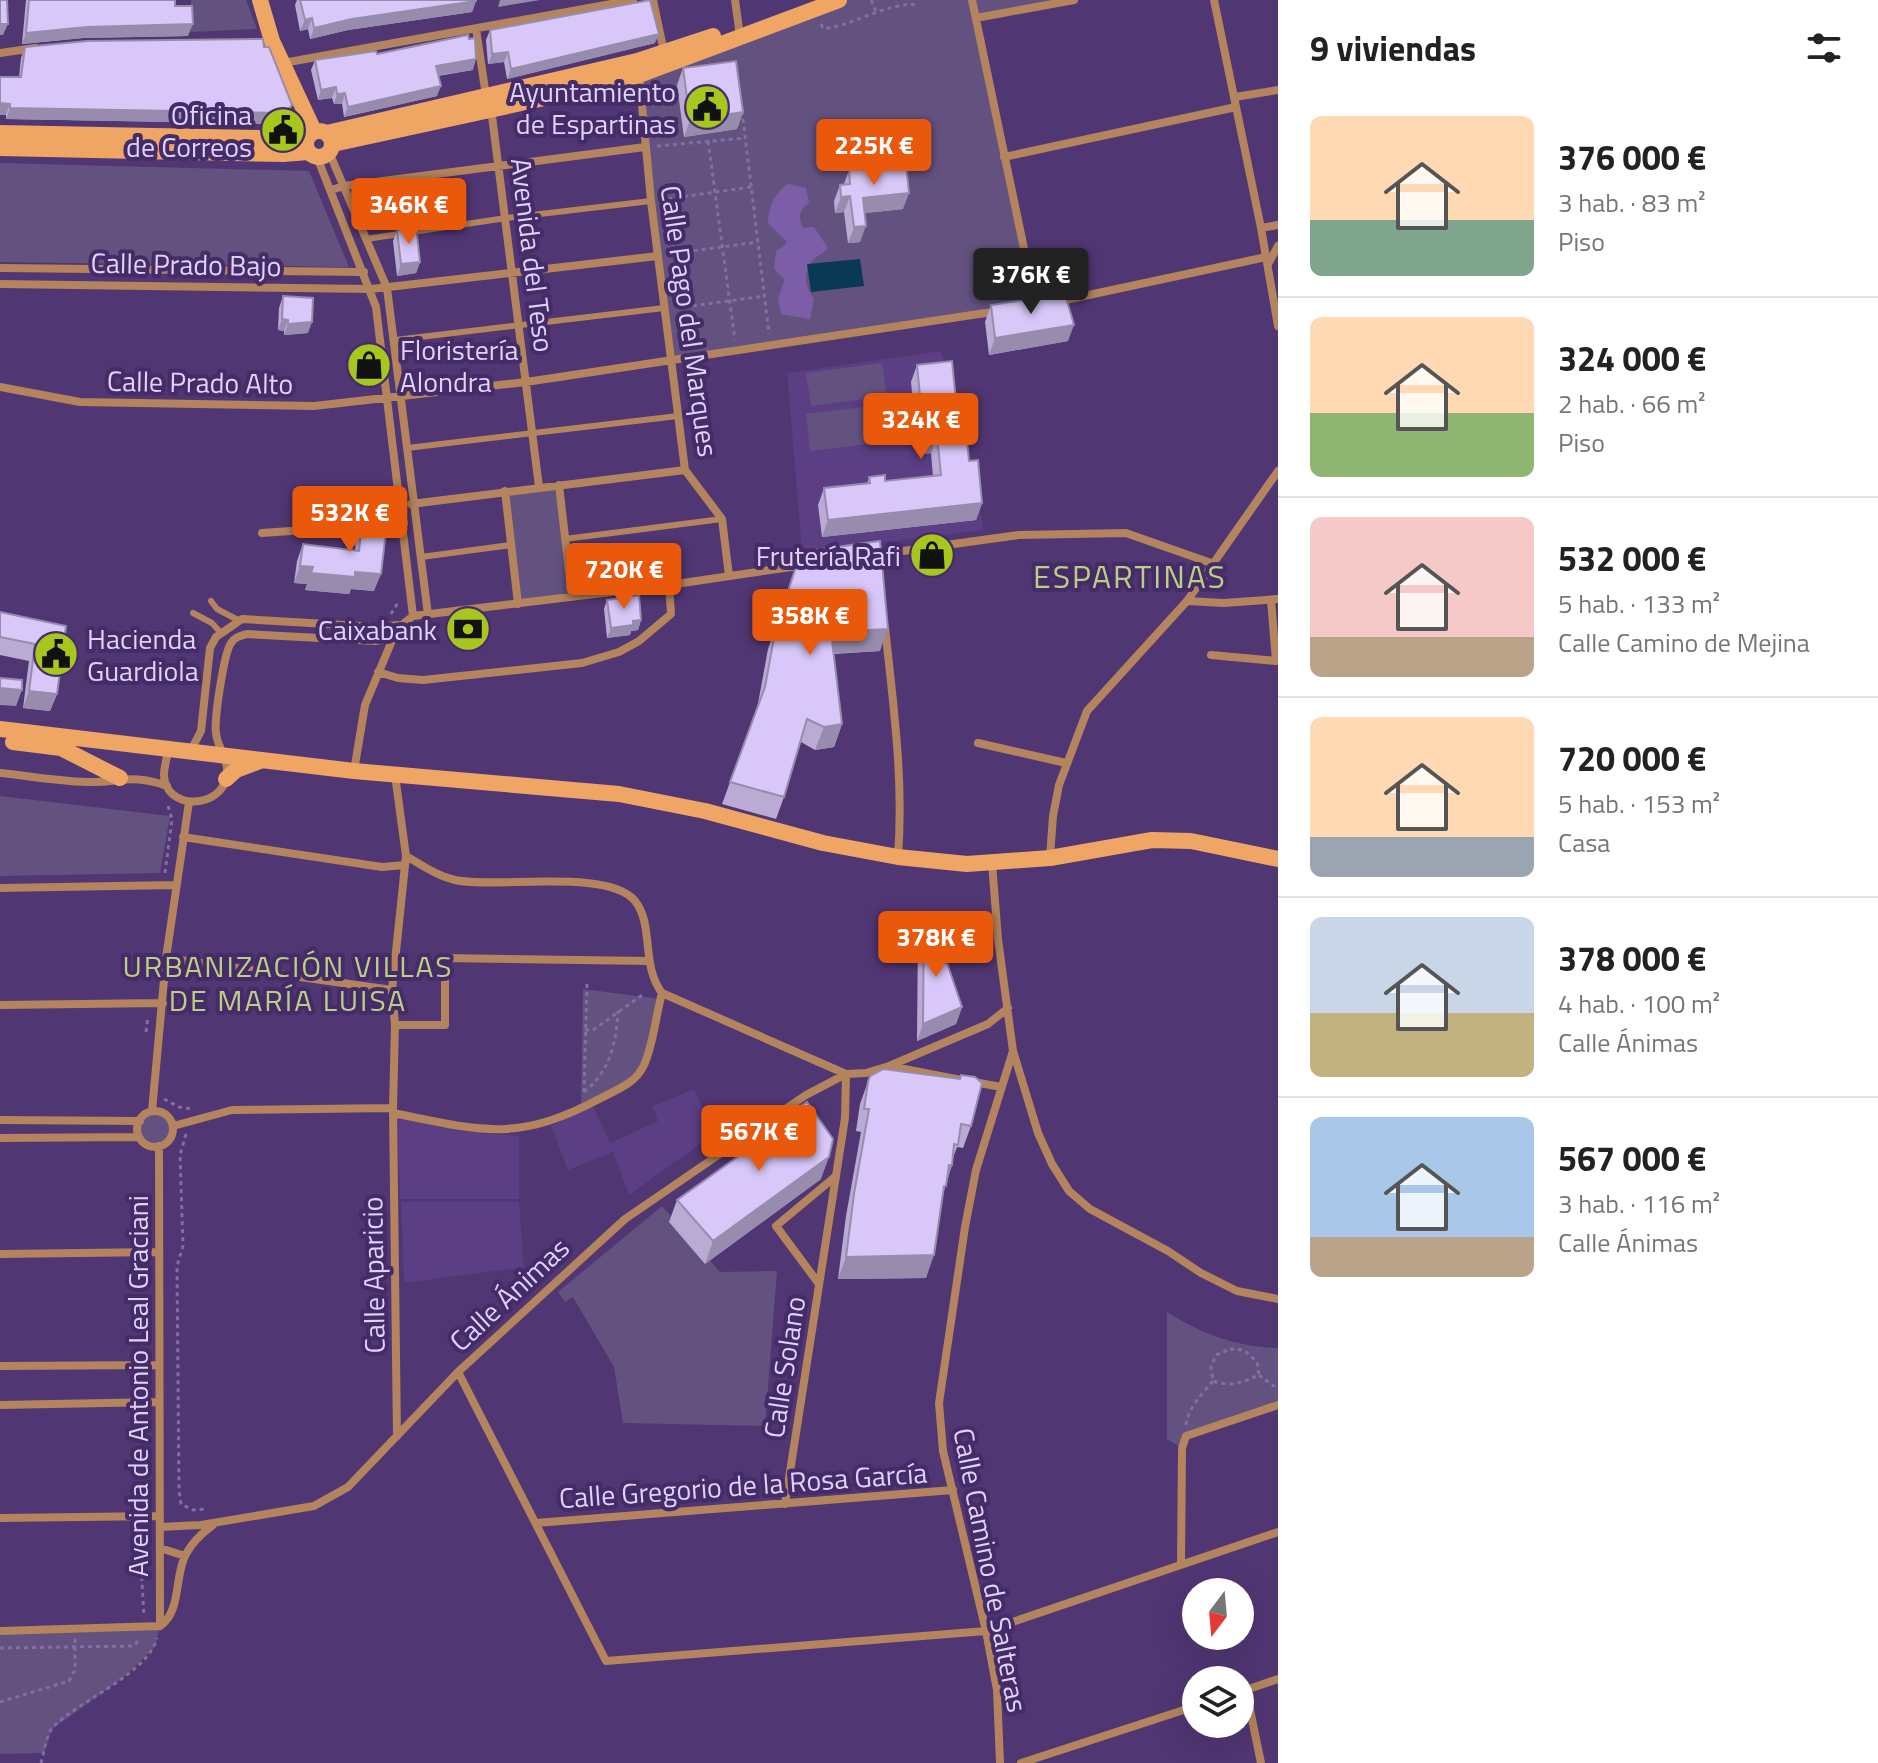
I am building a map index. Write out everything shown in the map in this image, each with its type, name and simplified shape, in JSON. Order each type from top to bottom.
[{"type":"main road","points":[[260,0],[268,41],[283,63],[319,144]]},
{"type":"main road","points":[[0,148],[283,154],[638,68],[812,4],[839,0]]},
{"type":"main road","points":[[638,68],[664,53],[739,32]]},
{"type":"main road","points":[[0,133],[319,144]]},
{"type":"main road","points":[[0,729],[354,771],[568,787],[631,795],[705,811],[823,843],[898,857],[967,864],[992,863],[1050,858],[1152,840],[1191,841],[1278,859]]},
{"type":"main road","points":[[0,740],[61,748],[120,778]]},
{"type":"main road","points":[[226,779],[236,770],[263,760]]},
{"type":"street","points":[[283,63],[633,0]]},
{"type":"street","points":[[653,0],[664,53]]},
{"type":"street","points":[[735,0],[739,32]]},
{"type":"street","points":[[972,0],[1036,306]]},
{"type":"street","points":[[976,18],[1074,0]]},
{"type":"street","points":[[1214,0],[1278,326]]},
{"type":"street","name":"Avenida del Teso","points":[[476,29],[514,272],[539,487]]},
{"type":"street","points":[[0,53],[43,48]]},
{"type":"street","name":"Calle Pago del Marques","points":[[638,68],[651,201],[685,470],[722,519]]},
{"type":"street","points":[[1004,157],[1278,90]]},
{"type":"street","points":[[319,144],[344,186],[387,288],[428,615]]},
{"type":"street","points":[[319,144],[331,190],[371,289],[380,329],[413,616]]},
{"type":"street","points":[[331,190],[645,147]]},
{"type":"street","points":[[1261,228],[1278,225]]},
{"type":"street","points":[[1021,308],[1267,261],[1278,246]]},
{"type":"street","name":"Calle Prado Bajo","points":[[0,284],[371,289],[658,256]]},
{"type":"street","name":"Calle Prado Bajo","points":[[0,268],[364,272]]},
{"type":"street","name":"Calle Prado Alto","points":[[0,387],[80,402],[314,406],[671,362],[1006,310]]},
{"type":"street","points":[[402,505],[685,470]]},
{"type":"street","points":[[1050,858],[1053,816],[1066,763],[1087,711],[1187,601],[1278,471]]},
{"type":"street","points":[[559,485],[572,597]]},
{"type":"street","points":[[505,491],[518,604]]},
{"type":"street","points":[[722,519],[729,576]]},
{"type":"street","points":[[262,533],[404,523]]},
{"type":"street","points":[[863,557],[1019,535],[1126,533],[1214,564]]},
{"type":"street","points":[[878,554],[879,567]]},
{"type":"street","points":[[0,773],[90,782],[120,778],[150,779],[167,786],[180,799],[189,802],[209,799],[218,794],[226,779],[227,766],[216,733],[224,659],[235,638],[247,634],[375,641],[392,633],[398,625],[413,616],[669,585],[818,563]]},
{"type":"street","points":[[378,672],[398,678],[423,680],[582,663],[639,641],[671,614],[669,585]]},
{"type":"street","points":[[1187,601],[1224,603],[1274,600],[1276,661],[1211,655]]},
{"type":"street","points":[[189,753],[201,731],[210,648],[224,630],[238,620],[398,625]]},
{"type":"street","points":[[885,623],[899,785],[901,821],[898,857]]},
{"type":"street","points":[[354,771],[365,705],[398,625]]},
{"type":"street","points":[[224,630],[235,638]]},
{"type":"street","points":[[978,743],[1066,763]]},
{"type":"street","points":[[167,786],[164,777],[168,751]]},
{"type":"street","name":"Calle Aparicio","points":[[395,775],[405,861],[392,990],[395,1025],[393,1111],[397,1436]]},
{"type":"street","points":[[152,1111],[166,1115],[173,1126],[171,1138],[159,1146],[148,1145],[139,1137],[137,1130],[140,1121],[152,1111],[166,958],[189,802]]},
{"type":"street","points":[[183,837],[382,867],[405,861],[457,880],[548,881],[616,889],[634,899],[642,914],[653,981],[662,993],[846,1074]]},
{"type":"street","points":[[992,863],[1013,1051],[1038,1133],[1069,1191],[1090,1209],[1168,1251],[1201,1273],[1237,1291],[1278,1299]]},
{"type":"street","points":[[0,888],[175,885]]},
{"type":"street","points":[[166,958],[392,990]]},
{"type":"street","points":[[395,1025],[445,1025],[445,958],[649,961]]},
{"type":"street","points":[[173,1126],[232,1110],[393,1111],[469,1129],[499,1131],[537,1126],[567,1117],[634,1081],[645,1064],[662,993]]},
{"type":"street","points":[[0,1005],[163,1003]]},
{"type":"street","name":"Calle Ánimas","points":[[160,1527],[216,1522],[314,1506],[348,1487],[458,1372],[625,1219],[806,1095],[846,1074],[866,1073],[889,1066],[988,1024],[1008,1008]]},
{"type":"street","name":"Calle Camino de Salteras","points":[[1000,1763],[997,1690],[943,1451],[939,1403],[976,1170],[1013,1051]]},
{"type":"street","name":"Calle Ánimas","points":[[889,1066],[1001,1087]]},
{"type":"street","name":"Calle Solano","points":[[785,1504],[845,1118],[846,1074]]},
{"type":"street","points":[[0,1120],[140,1121]]},
{"type":"street","points":[[0,1138],[139,1137]]},
{"type":"street","name":"Avenida de Antonio Leal Graciani","points":[[159,1146],[160,1626]]},
{"type":"street","name":"Calle Solano","points":[[819,1284],[776,1226],[836,1176]]},
{"type":"street","points":[[0,1254],[159,1252]]},
{"type":"street","points":[[0,1366],[159,1365]]},
{"type":"street","points":[[458,1372],[606,1661],[986,1631],[1278,1532]]},
{"type":"street","points":[[0,1405],[159,1402]]},
{"type":"street","points":[[1181,1564],[1182,1448],[1186,1436],[1278,1405]]},
{"type":"street","name":"Calle Gregorio de la Rosa García","points":[[536,1523],[953,1490]]},
{"type":"street","points":[[0,1518],[160,1516]]},
{"type":"street","points":[[0,1631],[160,1626],[167,1622],[173,1607],[185,1556],[199,1536],[216,1522]]},
{"type":"street","points":[[160,1548],[185,1556]]},
{"type":"street","points":[[1254,1687],[1278,1679]]},
{"type":"street","points":[[1021,1763],[1182,1711]]},
{"type":"street","points":[[1254,1735],[1261,1763]]},
{"type":"lane","points":[[366,239],[651,201]]},
{"type":"lane","points":[[395,340],[664,309]]},
{"type":"lane","points":[[407,448],[678,416]]},
{"type":"lane","points":[[565,539],[722,519]]},
{"type":"lane","points":[[421,557],[511,545]]},
{"type":"lane","points":[[211,601],[217,609],[238,620]]},
{"type":"lane","points":[[193,613],[224,630]]},
{"type":"path","points":[[871,0],[876,11]]},
{"type":"path","points":[[812,4],[823,28],[832,29],[852,18],[876,11],[903,4],[917,5]]},
{"type":"path","points":[[741,106],[771,346]]},
{"type":"path","points":[[645,147],[745,138]]},
{"type":"path","points":[[708,141],[737,352]]},
{"type":"path","points":[[651,201],[751,187]]},
{"type":"path","points":[[658,256],[758,242]]},
{"type":"path","points":[[664,309],[765,296]]},
{"type":"path","points":[[385,621],[396,610],[402,594]]},
{"type":"path","points":[[167,857],[180,858]]},
{"type":"path","points":[[587,982],[584,1092],[605,1070],[613,1051],[618,1011]]},
{"type":"path","points":[[585,1030],[593,1030],[645,993]]},
{"type":"path","points":[[1186,1436],[1187,1418],[1213,1381],[1211,1367],[1216,1355],[1230,1349],[1244,1350],[1257,1362],[1259,1375],[1278,1389]]},
{"type":"path","points":[[1213,1381],[1225,1385],[1259,1375]]},
{"type":"path","points":[[160,1493],[180,1494]]},
{"type":"path","points":[[0,1648],[134,1646],[140,1639],[137,1620],[144,1618],[138,1516]]},
{"type":"path","points":[[41,1763],[52,1729],[123,1678],[155,1647],[160,1626]]},
{"type":"path","points":[[0,1702],[69,1681],[75,1670],[75,1630]]},
{"type":"shaded area","points":[[191,0],[246,0],[257,29],[191,32]]},
{"type":"shaded area","points":[[839,0],[1057,0],[976,18],[1036,306],[671,362],[639,75]]},
{"type":"shaded area","points":[[0,163],[309,171],[349,267],[0,262]]},
{"type":"shaded area","points":[[788,184],[806,188],[809,203],[801,211],[801,224],[803,228],[814,227],[828,248],[812,261],[807,270],[807,285],[814,299],[810,319],[781,314],[778,298],[785,280],[774,269],[776,251],[787,242],[768,223],[773,200]]},
{"type":"shaded area","points":[[941,351],[961,433],[965,432],[984,530],[802,552],[787,373]]},
{"type":"shaded area","points":[[882,363],[887,396],[811,406],[806,373]]},
{"type":"shaded area","points":[[888,404],[892,441],[810,451],[806,414]]},
{"type":"shaded area","points":[[559,485],[572,597],[518,604],[505,491]]},
{"type":"shaded area","points":[[0,796],[170,816],[160,873],[0,876]]},
{"type":"shaded area","points":[[583,989],[660,999],[645,1064],[634,1081],[581,1109]]},
{"type":"shaded area","points":[[694,1089],[714,1134],[629,1195],[613,1152],[568,1170],[551,1126],[593,1106],[610,1143],[658,1121],[652,1106]]},
{"type":"shaded area","points":[[155,1114],[166,1118],[170,1129],[166,1140],[155,1144],[144,1140],[140,1129],[144,1118]]},
{"type":"shaded area","points":[[397,1117],[453,1130],[519,1136],[519,1199],[400,1199]]},
{"type":"shaded area","points":[[401,1202],[519,1202],[524,1267],[404,1283]]},
{"type":"shaded area","points":[[662,1206],[720,1272],[777,1271],[765,1426],[623,1423],[614,1367],[573,1297],[565,1302],[558,1292]]},
{"type":"shaded area","points":[[1167,1312],[1220,1338],[1278,1348],[1278,1405],[1186,1436],[1182,1448],[1167,1439]]},
{"type":"shaded area","points":[[160,1626],[155,1647],[123,1678],[52,1729],[44,1753],[0,1754],[0,1631]]},
{"type":"water","points":[[860,259],[864,286],[811,292],[807,264]]},
{"type":"building","points":[[0,0],[7,0],[8,24],[0,24]]},
{"type":"building","points":[[29,0],[175,0],[175,6],[192,6],[193,24],[87,27],[26,33]]},
{"type":"building","points":[[300,0],[476,1],[352,19],[314,28],[312,18],[305,20]]},
{"type":"building","points":[[650,0],[659,34],[511,69],[508,52],[492,54],[490,30]]},
{"type":"building","points":[[468,35],[469,39],[475,38],[476,59],[436,66],[441,86],[348,107],[345,93],[337,94],[336,87],[321,90],[315,60],[376,51],[377,54]]},
{"type":"building","points":[[263,39],[292,105],[285,113],[10,108],[10,104],[0,103],[0,77],[21,77],[25,47],[87,41]]},
{"type":"building","points":[[736,61],[743,112],[690,120],[683,68]]},
{"type":"building","points":[[906,164],[909,193],[863,198],[866,226],[854,227],[850,196],[841,197],[840,185],[850,184],[849,170]]},
{"type":"building","points":[[416,227],[420,262],[401,264],[397,230]]},
{"type":"building","points":[[1065,294],[1074,325],[995,338],[991,305]]},
{"type":"building","points":[[283,296],[313,298],[312,322],[288,324],[288,320],[282,319]]},
{"type":"building","points":[[952,361],[957,411],[964,411],[969,461],[978,460],[982,503],[828,520],[824,488],[870,483],[869,477],[885,475],[885,481],[941,475],[937,436],[924,438],[917,365]]},
{"type":"building","points":[[362,519],[387,522],[381,574],[355,572],[355,577],[311,573],[313,567],[300,566],[303,544],[359,551]]},
{"type":"building","points":[[880,541],[888,629],[831,632],[842,724],[824,727],[807,719],[784,797],[730,782],[765,687],[776,627],[801,552]]},
{"type":"building","points":[[639,595],[641,620],[633,621],[633,625],[611,628],[607,600]]},
{"type":"building","points":[[0,612],[66,626],[57,694],[29,691],[35,644],[0,637]]},
{"type":"building","points":[[0,678],[22,680],[22,690],[0,688]]},
{"type":"building","points":[[924,914],[936,917],[936,964],[947,963],[962,1007],[923,1024]]},
{"type":"building","points":[[883,1069],[960,1079],[961,1075],[975,1077],[982,1083],[971,1126],[961,1124],[958,1145],[954,1144],[934,1255],[846,1257],[869,1109],[864,1109],[868,1082],[870,1076]]},
{"type":"building","points":[[807,1102],[833,1139],[829,1157],[713,1241],[677,1200],[788,1121],[784,1116]]},
{"type":"place","name":"Ayuntamiento de Espartinas","points":[[707,107]]},
{"type":"place","name":"Oficina de Correos","points":[[283,130]]},
{"type":"place","name":"Floristería Alondra","points":[[369,365]]},
{"type":"place","name":"Frutería Rafi","points":[[932,555]]},
{"type":"place","name":"Caixabank","points":[[468,629]]},
{"type":"place","name":"Hacienda Guardiola","points":[[56,654]]},
{"type":"district","name":"ESPARTINAS","points":[[1130,576]]},
{"type":"district","name":"URBANIZACIÓN VILLAS DE MARÍA LUISA","points":[[288,983]]}]
